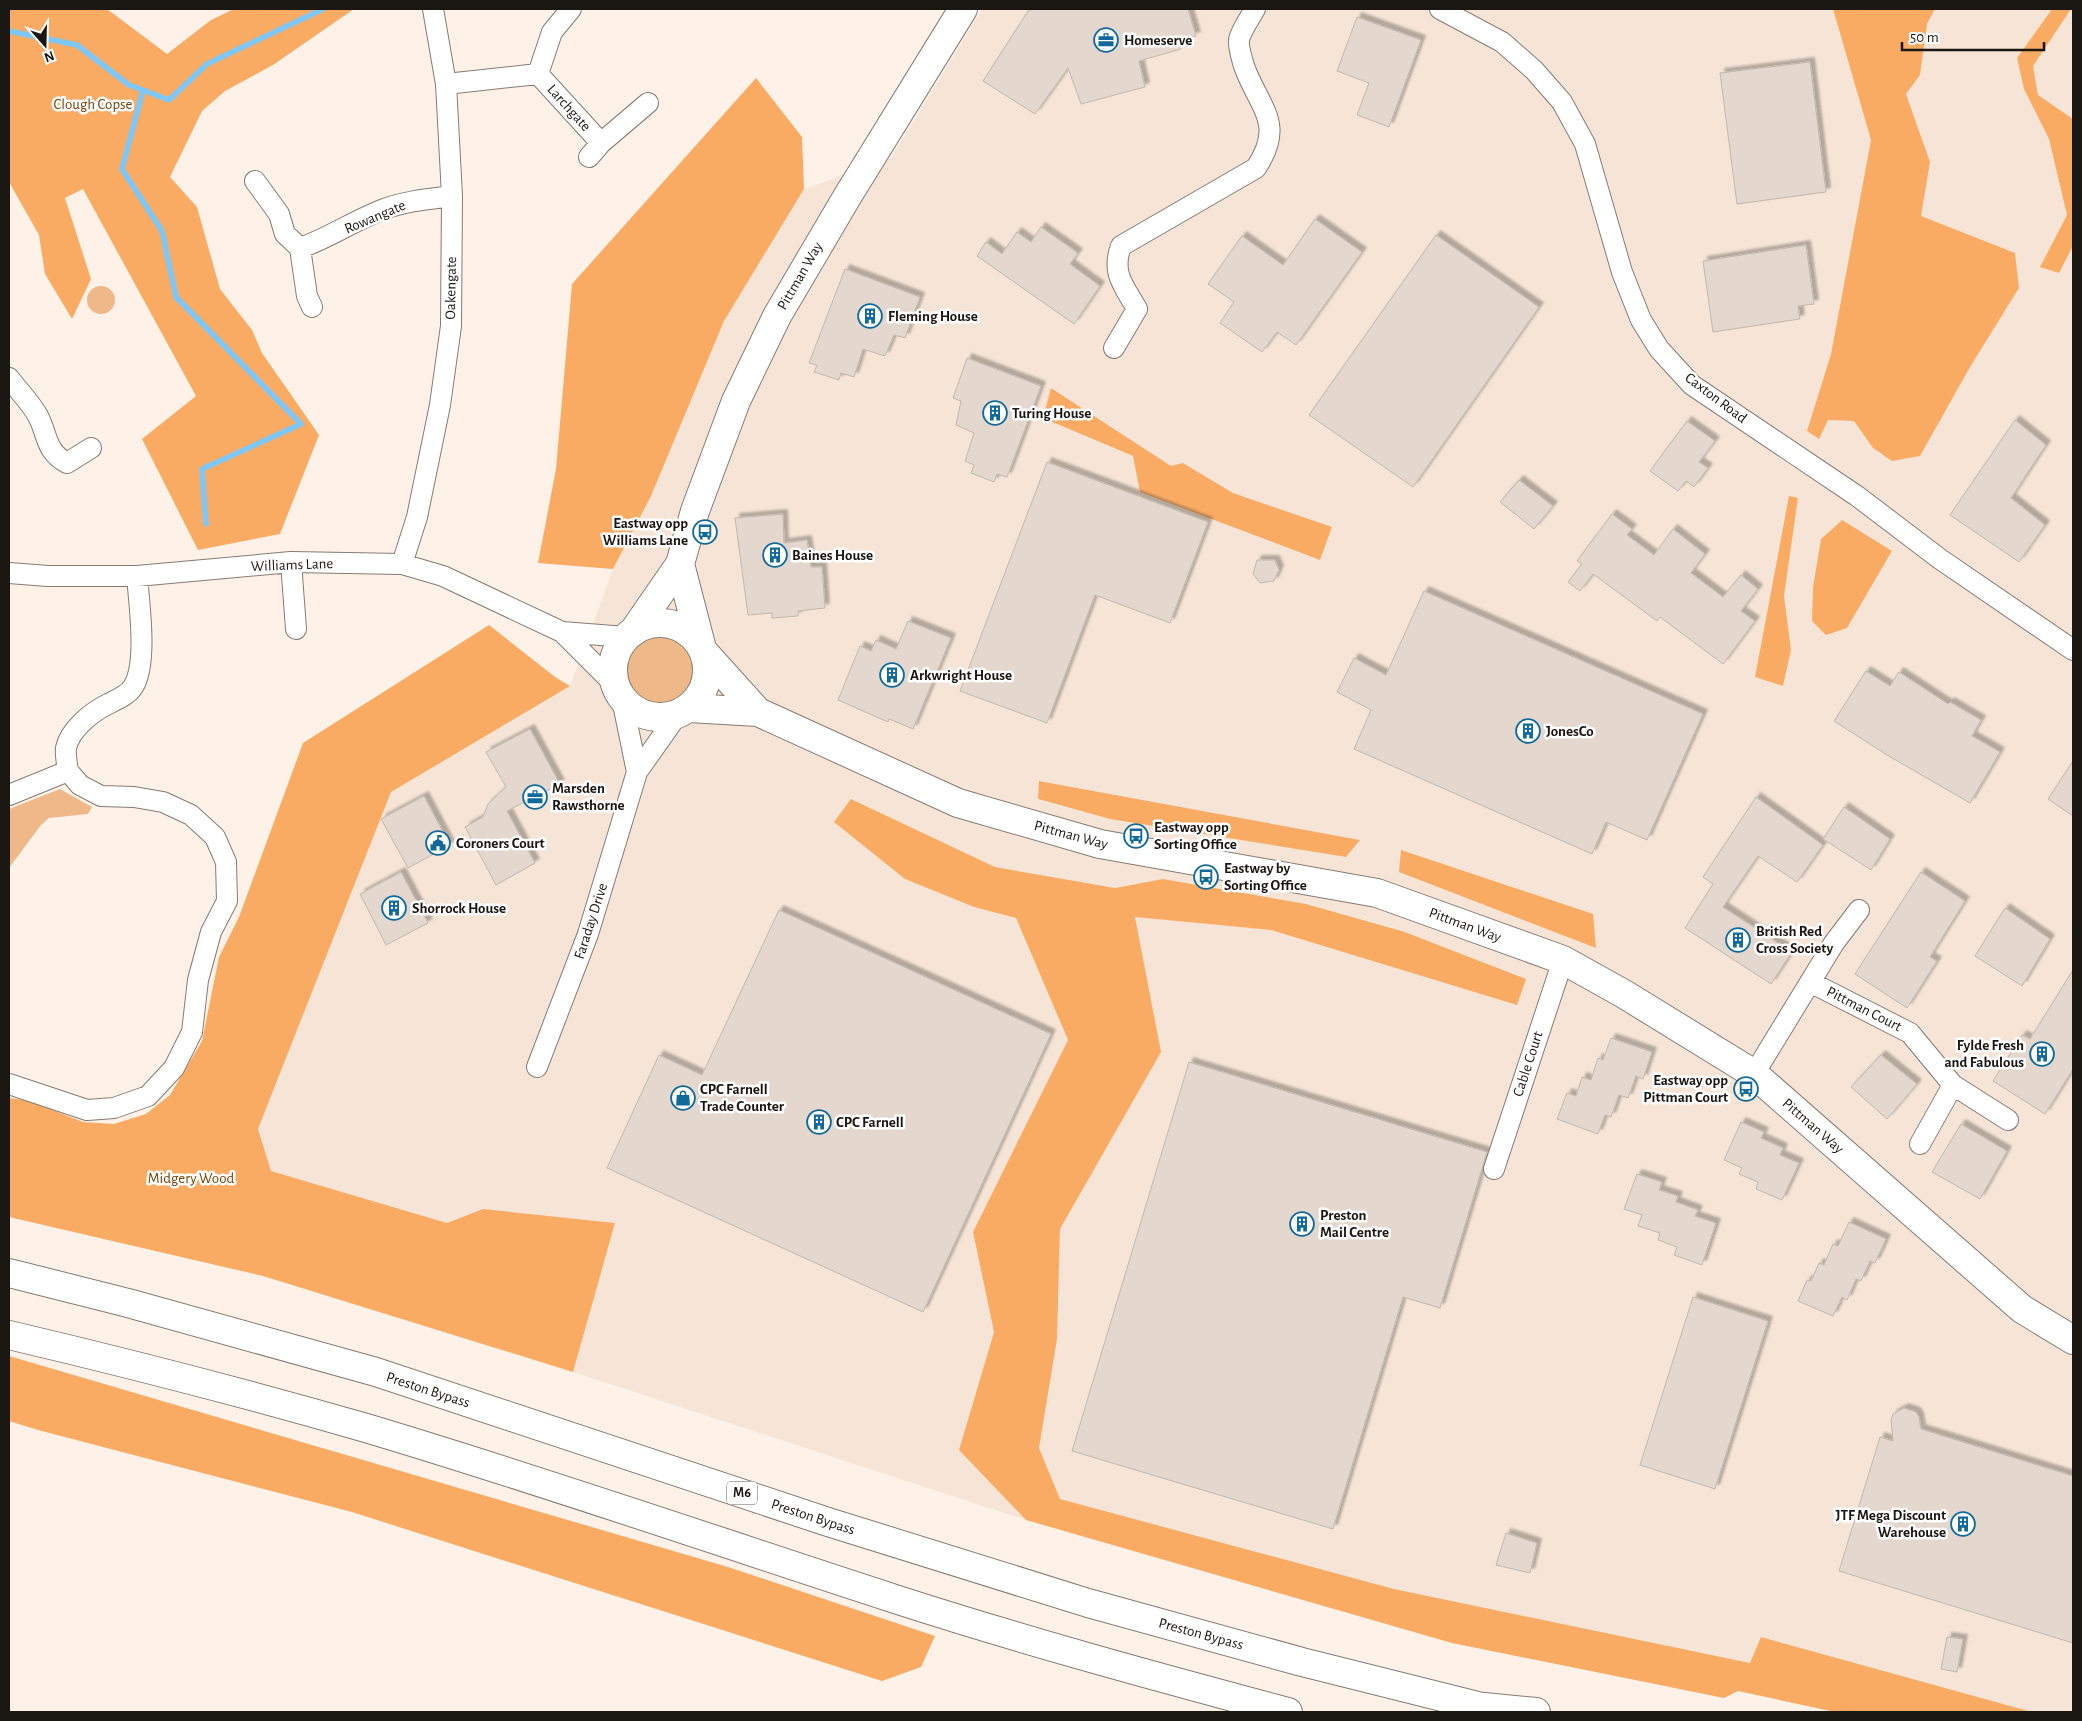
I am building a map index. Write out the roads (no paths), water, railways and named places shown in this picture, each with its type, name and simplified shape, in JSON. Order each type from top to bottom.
[{"type":"main road","name":"Pittman Way","points":[[629,634],[680,564],[696,511],[736,401],[777,316],[847,197],[963,9]]},
{"type":"main road","name":"Pittman Way","points":[[680,564],[703,649],[758,712]]},
{"type":"main road","points":[[662,623],[677,626],[691,634],[703,649],[708,667],[706,683],[700,697],[683,711],[663,718],[647,716],[633,709],[619,692],[613,673],[614,660],[618,648],[629,634],[647,625],[662,623]]},
{"type":"main road","name":"Pittman Way","points":[[683,711],[758,712],[958,803],[1100,844],[1377,892],[1563,960],[1624,994],[1754,1074],[2022,1309],[2073,1340]]},
{"type":"main road","name":"Preston Bypass","points":[[9,1273],[128,1303],[376,1372],[828,1522],[1088,1603],[1302,1662],[1490,1709],[1536,1712]]},
{"type":"main road","points":[[9,1336],[104,1357],[365,1428],[907,1603],[1089,1658],[1288,1712]]},
{"type":"street","name":"Oakengate","points":[[402,564],[417,517],[440,405],[451,326],[452,196],[446,84],[433,9]]},
{"type":"street","name":"Larchgate","points":[[538,74],[552,32],[571,9]]},
{"type":"street","points":[[1114,348],[1137,309],[1118,277],[1117,257],[1121,246],[1256,168],[1266,153],[1270,137],[1268,114],[1249,79],[1242,59],[1240,40],[1255,9]]},
{"type":"street","name":"Caxton Road","points":[[1440,9],[1502,42],[1534,70],[1562,102],[1585,144],[1622,272],[1641,320],[1659,349],[1692,385],[1857,496],[1940,559],[2073,650]]},
{"type":"street","name":"Larchgate","points":[[446,84],[538,74]]},
{"type":"street","name":"Larchgate","points":[[538,74],[595,150],[648,103]]},
{"type":"street","points":[[256,180],[279,214],[285,234],[300,248],[307,296],[312,307]]},
{"type":"street","name":"Rowangate","points":[[300,248],[319,242],[383,210],[408,202],[452,196]]},
{"type":"street","points":[[9,378],[38,416],[47,443],[60,459],[67,462],[91,448]]},
{"type":"street","points":[[291,562],[296,629]]},
{"type":"street","name":"Williams Lane","points":[[9,574],[137,576],[291,562],[402,564],[443,576],[562,632],[619,692]]},
{"type":"street","points":[[9,1084],[87,1110],[114,1108],[148,1096],[174,1068],[192,1032],[198,980],[211,932],[228,901],[226,862],[215,837],[190,816],[163,802],[101,796],[80,785],[68,771],[66,748],[77,728],[95,711],[119,699],[132,688],[139,673],[141,652],[137,576]]},
{"type":"street","name":"Williams Lane","points":[[562,632],[629,634]]},
{"type":"street","name":"Faraday Drive","points":[[619,692],[637,772]]},
{"type":"street","name":"Faraday Drive","points":[[537,1068],[588,934],[637,772],[683,711]]},
{"type":"street","points":[[9,795],[68,771]]},
{"type":"street","name":"Pittman Court","points":[[1754,1074],[1834,943],[1859,910]]},
{"type":"street","name":"Cable Court","points":[[1494,1169],[1563,960]]},
{"type":"street","name":"Pittman Court","points":[[1810,982],[1910,1033],[1953,1085],[2008,1120]]},
{"type":"street","points":[[1920,1144],[1953,1085]]},
{"type":"waterway","points":[[143,90],[169,100],[207,64],[323,9]]},
{"type":"waterway","points":[[9,31],[77,45],[129,85],[143,90],[122,169],[162,231],[176,297],[301,424],[202,469],[206,524]]},
{"type":"place","name":"Homeserve","points":[[1106,40]]},
{"type":"place","name":"Fleming House","points":[[870,316]]},
{"type":"place","name":"Turing House","points":[[995,413]]},
{"type":"place","name":"Eastway opp Williams Lane","points":[[705,532]]},
{"type":"place","name":"Baines House","points":[[775,555]]},
{"type":"place","name":"Arkwright House","points":[[892,675]]},
{"type":"place","name":"JonesCo","points":[[1528,731]]},
{"type":"place","name":"Marsden Rawsthorne","points":[[535,797]]},
{"type":"place","name":"Eastway opp Sorting Office","points":[[1136,836]]},
{"type":"place","name":"Coroners Court","points":[[438,843]]},
{"type":"place","name":"Eastway by Sorting Office","points":[[1206,877]]},
{"type":"place","name":"Shorrock House","points":[[394,908]]},
{"type":"place","name":"British Red Cross Society","points":[[1738,940]]},
{"type":"place","name":"Fylde Fresh and Fabulous","points":[[2042,1054]]},
{"type":"place","name":"Eastway opp Pittman Court","points":[[1746,1089]]},
{"type":"place","name":"CPC Farnell Trade Counter","points":[[683,1098]]},
{"type":"place","name":"CPC Farnell","points":[[819,1122]]},
{"type":"place","name":"Preston Mail Centre","points":[[1302,1224]]},
{"type":"place","name":"JTF Mega Discount Warehouse","points":[[1963,1524]]},
{"type":"park label","name":"Clough Copse","points":[[93,104]]},
{"type":"park label","name":"Midgery Wood","points":[[191,1178]]}]
